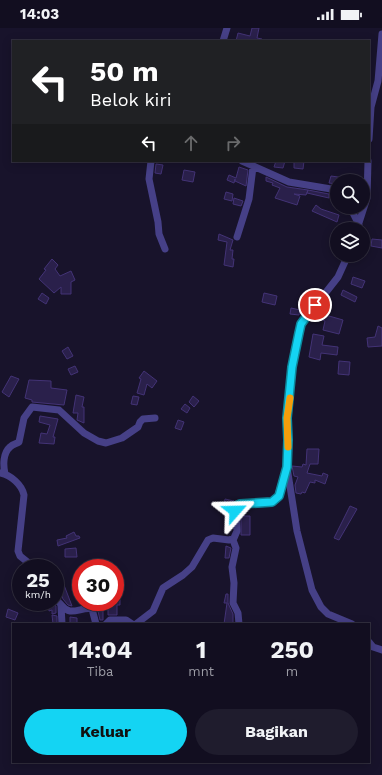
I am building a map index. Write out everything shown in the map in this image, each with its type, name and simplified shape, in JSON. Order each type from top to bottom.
[{"type":"street","points":[[223,40],[227,28]]},
{"type":"street","points":[[370,123],[371,107],[378,81],[382,34]]},
{"type":"street","points":[[151,162],[149,179],[159,234],[164,249]]},
{"type":"street","points":[[244,162],[289,182],[330,189]]},
{"type":"street","points":[[360,222],[367,198],[368,162]]},
{"type":"street","points":[[237,238],[249,199],[253,167]]},
{"type":"street","points":[[345,262],[338,277],[301,324],[292,367],[287,418],[287,467],[297,531],[312,590],[328,614],[350,623]]},
{"type":"street","points":[[24,559],[20,556],[18,551],[24,496],[22,489],[2,474],[6,452],[9,447],[19,442],[24,418],[28,410],[32,407],[59,410],[84,433],[98,441],[106,443],[122,438],[138,427],[143,419],[155,418]]},
{"type":"street","points":[[238,623],[238,613],[233,603],[234,583],[232,567],[236,548],[233,540],[237,531],[236,506],[275,501],[279,496],[287,467]]},
{"type":"street","points":[[137,623],[153,611],[163,588],[183,575],[192,567],[208,540],[213,538],[233,540]]},
{"type":"street","points":[[64,608],[70,611],[92,609],[96,623]]},
{"type":"street","points":[[61,611],[62,623]]},
{"type":"street","points":[[107,623],[110,620],[126,620],[130,623]]},
{"type":"street","points":[[370,643],[382,650]]},
{"type":"building","points":[[252,28],[259,28],[257,38],[262,40],[236,40],[238,33],[250,36]]},
{"type":"building","points":[[276,162],[285,162],[283,168],[274,167]]},
{"type":"building","points":[[294,162],[304,162],[303,169],[294,168]]},
{"type":"building","points":[[156,164],[163,165],[161,174],[155,173]]},
{"type":"building","points":[[239,167],[248,170],[246,186],[235,181],[235,179],[234,183],[227,180],[229,175],[236,178]]},
{"type":"building","points":[[184,170],[195,172],[193,182],[182,180]]},
{"type":"building","points":[[266,177],[287,187],[308,190],[306,195],[294,194],[300,196],[297,205],[275,198],[280,188],[272,185],[273,183],[266,181]]},
{"type":"building","points":[[308,190],[329,194],[329,198],[307,193]]},
{"type":"building","points":[[226,192],[233,194],[232,201],[224,199]]},
{"type":"building","points":[[234,198],[243,201],[241,206],[233,204]]},
{"type":"building","points":[[316,205],[321,209],[330,212],[330,214],[339,215],[337,222],[312,211]]},
{"type":"building","points":[[219,234],[233,240],[230,250],[233,250],[233,267],[224,265],[227,242],[218,240]]},
{"type":"building","points":[[372,239],[382,240],[382,248],[371,246]]},
{"type":"building","points":[[52,259],[58,265],[55,269],[60,276],[71,271],[75,280],[71,282],[71,294],[61,294],[61,287],[54,293],[39,279],[46,270],[44,269]]},
{"type":"building","points":[[353,277],[365,281],[362,288],[351,284]]},
{"type":"building","points":[[343,290],[357,297],[355,302],[341,295]]},
{"type":"building","points":[[42,293],[49,298],[46,304],[38,299]]},
{"type":"building","points":[[264,293],[277,296],[275,305],[262,302]]},
{"type":"building","points":[[291,308],[300,310],[299,315],[290,314]]},
{"type":"building","points":[[322,314],[343,320],[339,334],[323,330],[325,321],[320,319]]},
{"type":"building","points":[[378,326],[382,328],[382,346],[368,347],[367,338],[375,337]]},
{"type":"building","points":[[313,334],[324,336],[322,345],[338,347],[337,355],[321,353],[320,360],[309,357]]},
{"type":"building","points":[[68,347],[73,356],[67,359],[62,351]]},
{"type":"building","points":[[339,361],[350,362],[349,375],[338,374]]},
{"type":"building","points":[[75,366],[78,372],[71,375],[68,369]]},
{"type":"building","points":[[144,371],[157,381],[152,388],[147,384],[144,395],[137,393],[141,379],[139,378]]},
{"type":"building","points":[[11,376],[19,379],[9,397],[2,392]]},
{"type":"building","points":[[29,380],[51,381],[51,388],[67,390],[64,405],[32,402],[32,400],[25,398]]},
{"type":"building","points":[[76,395],[84,397],[82,407],[84,407],[84,423],[77,420],[78,413],[73,413]]},
{"type":"building","points":[[133,396],[139,397],[137,405],[131,404]]},
{"type":"building","points":[[193,396],[199,401],[194,407],[189,402]]},
{"type":"building","points":[[185,404],[190,408],[187,413],[181,409]]},
{"type":"building","points":[[40,416],[58,419],[53,437],[55,437],[54,444],[39,443],[41,433],[47,434],[50,425],[39,422]]},
{"type":"building","points":[[178,420],[184,422],[181,430],[175,428]]},
{"type":"building","points":[[307,449],[319,449],[318,464],[310,464],[307,473],[322,476],[323,473],[328,475],[325,484],[315,480],[315,483],[310,482],[305,493],[302,492],[301,494],[296,493],[295,485],[298,477],[294,476],[292,466],[302,467],[303,464],[306,465]]},
{"type":"building","points":[[225,499],[234,501],[231,506],[224,504]]},
{"type":"building","points":[[350,506],[357,509],[339,540],[334,538]]},
{"type":"building","points":[[241,516],[250,516],[250,535],[241,535]]},
{"type":"building","points":[[74,532],[76,536],[79,536],[80,538],[58,546],[57,540],[67,538],[66,536]]},
{"type":"building","points":[[226,546],[231,548],[229,558],[225,558]]},
{"type":"building","points":[[76,548],[77,557],[65,557],[65,549]]},
{"type":"building","points":[[64,585],[72,606],[68,605],[64,600]]},
{"type":"building","points":[[226,594],[228,594],[228,603],[233,614],[233,623],[224,623],[227,603],[224,603]]},
{"type":"building","points":[[8,609],[18,613],[15,620],[6,617]]},
{"type":"building","points":[[98,611],[103,611],[103,620],[100,620]]},
{"type":"building","points":[[108,611],[117,611],[117,615],[108,615]]},
{"type":"building","points":[[52,615],[57,616],[57,623],[53,623]]},
{"type":"building","points":[[70,617],[77,618],[77,623],[70,623]]},
{"type":"slow traffic","points":[[288,447],[287,418],[290,398]]},
{"type":"route","points":[[235,511],[236,506],[240,504],[272,502],[279,496],[287,467],[287,418],[292,367],[301,324],[315,305]]}]
